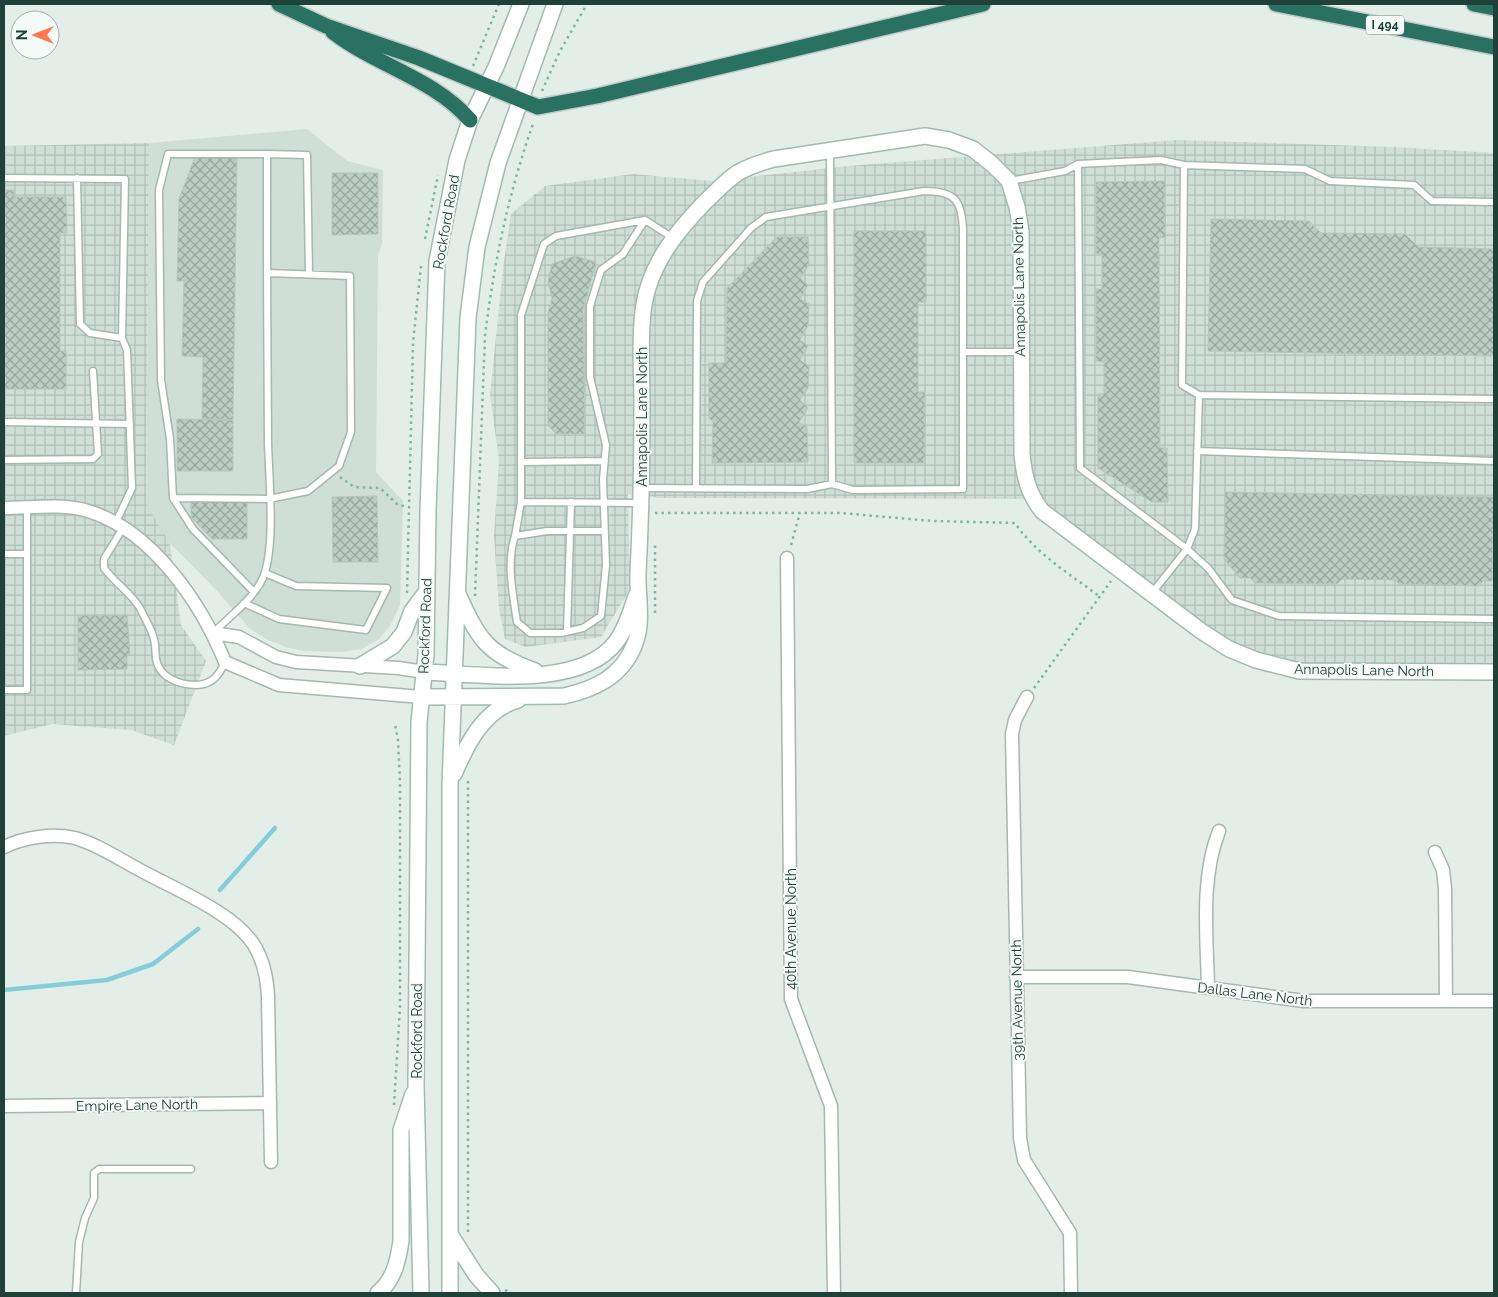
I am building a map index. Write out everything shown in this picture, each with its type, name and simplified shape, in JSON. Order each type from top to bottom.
[{"type":"highway","points":[[279,4],[326,26],[469,77],[486,87],[538,107],[572,102],[983,4]]},
{"type":"highway","name":"I 494","points":[[1276,4],[1494,47]]},
{"type":"highway","points":[[1474,4],[1494,8]]},
{"type":"highway","points":[[326,26],[354,48],[443,93],[470,120]]},
{"type":"main road","name":"Rockford Road","points":[[421,1293],[416,1085],[419,732],[425,672],[437,261],[457,160],[470,120],[521,4]]},
{"type":"main road","points":[[450,1293],[450,784],[468,318],[472,279],[494,176],[555,4]]},
{"type":"main road","name":"Annapolis Lane North","points":[[421,697],[556,696],[586,691],[606,682],[619,670],[634,648],[641,626],[637,592],[642,503],[642,334],[644,303],[654,273],[673,238],[722,186],[738,173],[756,164],[774,159],[925,136],[949,140],[973,149],[1009,181],[1017,207],[1021,231],[1022,454],[1024,472],[1033,499],[1056,523],[1201,631],[1229,648],[1279,667],[1299,671],[1494,672]]},
{"type":"main road","points":[[456,590],[474,630],[489,648],[512,663],[544,674]]},
{"type":"main road","points":[[360,666],[393,646],[404,632],[412,611],[427,591]]},
{"type":"main road","name":"Annapolis Lane North","points":[[425,672],[544,674],[571,670],[592,662],[607,652],[617,641],[624,628],[637,592]]},
{"type":"main road","points":[[450,784],[465,748],[483,723],[504,704],[532,696]]},
{"type":"main road","points":[[378,1293],[389,1281],[399,1258],[401,1241],[401,1130],[416,1085]]},
{"type":"main road","points":[[450,1234],[476,1275],[492,1293]]},
{"type":"street","points":[[4,508],[86,510],[120,524],[152,548],[199,609],[213,633],[225,662],[278,685],[421,697]]},
{"type":"street","name":"40th Avenue North","points":[[788,558],[791,998],[831,1106],[834,1293]]},
{"type":"street","points":[[213,633],[239,637],[276,657],[296,662],[425,672]]},
{"type":"street","name":"39th Avenue North","points":[[1027,697],[1015,720],[1012,734],[1016,977],[1022,1148],[1024,1160],[1070,1234],[1071,1293]]},
{"type":"street","points":[[1208,988],[1207,877],[1210,853],[1219,831]]},
{"type":"street","points":[[4,847],[37,837],[75,838],[97,847],[218,913],[238,927],[253,944],[262,961],[267,978],[271,1162]]},
{"type":"street","points":[[1434,852],[1443,870],[1445,889],[1446,1001]]},
{"type":"street","name":"Dallas Lane North","points":[[1016,977],[1128,977],[1304,1001],[1494,1001]]},
{"type":"street","name":"Empire Lane North","points":[[4,1106],[269,1103]]},
{"type":"lane","points":[[830,151],[832,205],[832,484]]},
{"type":"lane","points":[[253,591],[193,529],[173,498],[170,439],[161,380],[159,190],[168,154],[307,155],[309,274]]},
{"type":"lane","points":[[213,633],[244,603],[265,573],[269,549],[267,154]]},
{"type":"lane","points":[[1009,181],[1065,172],[1078,164],[1161,160],[1184,165],[1306,169],[1330,180],[1414,185],[1432,201],[1494,202]]},
{"type":"lane","points":[[1078,164],[1080,468],[1187,549],[1208,568],[1232,600],[1279,616],[1494,619]]},
{"type":"lane","points":[[1184,165],[1182,385],[1199,394],[1494,399]]},
{"type":"lane","points":[[4,178],[125,179],[122,338],[127,350],[132,488],[120,524],[104,559],[104,568],[138,606],[153,634],[156,660],[160,670],[173,681],[190,685],[212,681],[219,675],[225,662]]},
{"type":"lane","points":[[77,178],[80,324],[90,334],[122,338]]},
{"type":"lane","points":[[642,488],[807,489],[832,484],[853,490],[963,490],[963,231],[962,212],[956,199],[942,191],[924,191],[766,217],[751,228],[703,282],[697,301],[696,488]]},
{"type":"lane","points":[[645,220],[623,254],[602,270],[590,306],[590,377],[606,445],[603,502],[606,565],[601,616],[583,628],[567,632],[530,633],[516,622],[512,586],[512,545],[521,502],[521,315],[544,244],[556,236],[645,220],[673,238]]},
{"type":"lane","points":[[173,498],[269,499],[308,491],[339,466],[351,432],[350,276],[268,273]]},
{"type":"lane","points":[[963,352],[1021,352]]},
{"type":"lane","points":[[4,460],[93,459],[98,454],[93,371]]},
{"type":"lane","points":[[1151,594],[1187,549],[1195,529],[1199,394]]},
{"type":"lane","points":[[4,422],[130,424]]},
{"type":"lane","points":[[1197,451],[1494,461]]},
{"type":"lane","points":[[521,462],[604,461]]},
{"type":"lane","points":[[521,502],[642,503]]},
{"type":"lane","points":[[567,632],[571,502]]},
{"type":"lane","points":[[4,690],[27,690],[27,508]]},
{"type":"lane","points":[[515,536],[547,531],[604,531]]},
{"type":"lane","points":[[4,554],[27,554]]},
{"type":"lane","points":[[244,603],[279,619],[366,630],[388,588],[296,586],[265,573]]},
{"type":"lane","points":[[76,1293],[78,1242],[85,1218],[94,1198],[94,1173],[99,1169],[191,1169]]},
{"type":"path","points":[[476,60],[499,4]]},
{"type":"path","points":[[544,85],[587,4]]},
{"type":"path","points":[[475,596],[485,336],[488,309],[506,214],[533,122]]},
{"type":"path","points":[[332,472],[354,487],[380,488],[398,504],[409,507]]},
{"type":"path","points":[[655,512],[868,514],[933,521],[1015,523],[1027,539],[1042,553],[1099,596]]},
{"type":"path","points":[[788,558],[800,513]]},
{"type":"path","points":[[1027,697],[1119,570]]},
{"type":"path","points":[[393,1109],[400,1008],[400,783],[398,740],[395,724]]},
{"type":"path","points":[[468,778],[469,1239]]},
{"type":"shaded area","points":[[307,129],[347,161],[383,170],[382,244],[378,256],[376,472],[403,501],[400,605],[390,626],[379,639],[362,649],[340,652],[303,651],[285,647],[266,639],[249,628],[219,593],[151,524],[146,503],[149,143]]},
{"type":"shaded area","points":[[1176,140],[1395,147],[1494,153],[1494,672],[1299,671],[1201,631],[1033,499],[659,498],[628,494],[630,589],[601,637],[526,647],[505,639],[499,609],[494,536],[499,460],[490,395],[503,268],[511,214],[545,186],[633,174],[712,181],[848,166]]},
{"type":"shaded area","points":[[149,143],[146,503],[170,544],[181,625],[206,661],[174,745],[131,730],[52,724],[4,736],[4,146]]},
{"type":"building","points":[[195,157],[237,157],[233,420],[202,419],[203,357],[182,356],[184,281],[177,281],[179,199]]},
{"type":"building","points":[[332,173],[378,173],[378,234],[332,235]]},
{"type":"building","points":[[1165,181],[1165,237],[1159,238],[1160,448],[1167,448],[1168,502],[1152,502],[1098,468],[1098,394],[1104,394],[1104,362],[1096,361],[1096,289],[1102,289],[1102,254],[1096,254],[1096,182]]},
{"type":"building","points":[[4,190],[14,190],[14,197],[66,197],[67,233],[60,233],[60,351],[66,351],[66,389],[4,389]]},
{"type":"building","points":[[1211,219],[1309,221],[1321,233],[1405,234],[1418,247],[1494,249],[1494,356],[1208,351]]},
{"type":"building","points":[[854,231],[926,231],[926,302],[918,302],[918,392],[925,392],[925,463],[854,463]]},
{"type":"building","points":[[777,237],[808,237],[809,265],[800,278],[808,285],[800,299],[809,304],[808,326],[800,340],[808,346],[800,360],[809,366],[808,388],[800,400],[808,408],[799,422],[807,427],[808,462],[712,463],[713,422],[709,418],[709,363],[726,363],[727,288]]},
{"type":"building","points":[[575,256],[596,262],[583,310],[585,434],[556,434],[548,425],[548,313],[552,298],[548,282],[552,264]]},
{"type":"building","points":[[177,419],[233,420],[233,471],[177,471]]},
{"type":"building","points":[[1225,492],[1494,497],[1492,581],[1483,581],[1479,586],[1399,584],[1395,580],[1342,579],[1337,584],[1256,583],[1250,578],[1240,578],[1224,559]]},
{"type":"building","points":[[377,496],[378,562],[333,562],[332,497]]},
{"type":"building","points":[[247,500],[247,539],[212,539],[191,517],[191,501]]},
{"type":"building","points":[[78,615],[127,615],[130,654],[127,654],[127,669],[78,670]]},
{"type":"waterway","points":[[220,890],[275,828]]},
{"type":"waterway","points":[[4,990],[107,980],[153,964],[198,929]]}]
